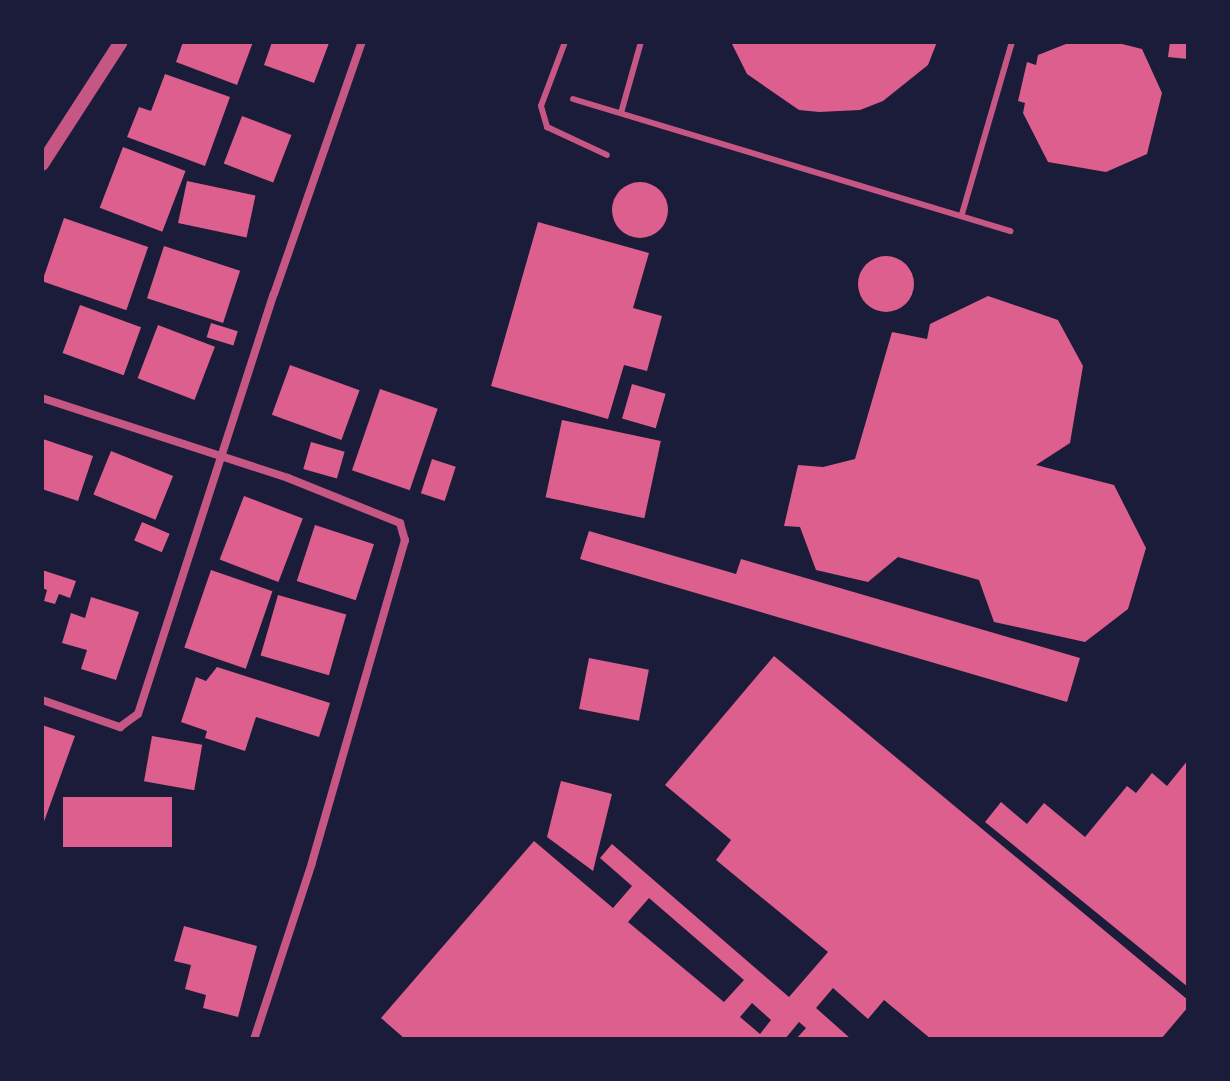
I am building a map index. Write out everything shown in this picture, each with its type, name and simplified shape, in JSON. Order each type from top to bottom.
[{"type":"street","points":[[42,164],[121,42]]},
{"type":"street","points":[[42,700],[120,727],[138,714],[224,459],[274,294],[362,42]]},
{"type":"street","points":[[42,398],[224,459],[400,523],[405,540],[312,863],[254,1039]]},
{"type":"lane","points":[[565,42],[545,88],[541,106],[547,127],[607,155]]},
{"type":"lane","points":[[621,113],[641,42]]},
{"type":"lane","points":[[962,214],[1012,42]]},
{"type":"lane","points":[[573,99],[1010,231]]},
{"type":"building","points":[[183,42],[253,42],[237,85],[176,62]]},
{"type":"building","points":[[272,42],[329,43],[314,83],[264,65]]},
{"type":"building","points":[[731,42],[937,42],[928,65],[883,101],[860,110],[819,112],[799,110],[747,74]]},
{"type":"building","points":[[1071,42],[1114,42],[1142,49],[1162,93],[1147,154],[1106,172],[1048,162],[1023,113],[1025,103],[1018,101],[1027,62],[1036,65],[1038,55]]},
{"type":"building","points":[[1170,42],[1188,42],[1188,59],[1168,57]]},
{"type":"building","points":[[165,74],[230,97],[205,166],[127,137],[139,107],[151,111]]},
{"type":"building","points":[[242,116],[291,135],[273,183],[224,164]]},
{"type":"building","points":[[123,147],[186,171],[162,232],[100,208]]},
{"type":"building","points":[[187,181],[255,196],[247,238],[178,223]]},
{"type":"building","points":[[640,182],[660,190],[668,210],[660,230],[640,238],[620,230],[612,210],[620,190]]},
{"type":"building","points":[[64,218],[148,247],[126,310],[42,281]]},
{"type":"building","points":[[538,222],[649,253],[633,308],[662,316],[647,371],[624,365],[608,419],[491,386]]},
{"type":"building","points":[[164,246],[240,271],[223,323],[147,298]]},
{"type":"building","points":[[886,256],[906,264],[914,284],[906,304],[886,312],[866,304],[858,284],[866,264]]},
{"type":"building","points":[[988,296],[1058,320],[1083,366],[1070,443],[1036,465],[1114,485],[1146,548],[1128,609],[1085,642],[994,622],[979,580],[898,557],[868,582],[816,570],[800,527],[784,526],[798,465],[823,467],[855,459],[892,332],[927,339],[930,324]]},
{"type":"building","points":[[80,305],[141,327],[124,375],[63,353]]},
{"type":"building","points":[[211,323],[238,331],[233,346],[207,337]]},
{"type":"building","points":[[158,325],[215,347],[195,400],[138,378]]},
{"type":"building","points":[[290,365],[360,390],[341,440],[272,415]]},
{"type":"building","points":[[632,384],[666,394],[656,428],[622,419]]},
{"type":"building","points":[[380,389],[438,409],[410,490],[352,470]]},
{"type":"building","points":[[562,420],[661,441],[644,518],[546,497]]},
{"type":"building","points":[[43,439],[93,456],[78,501],[42,489]]},
{"type":"building","points":[[311,442],[345,452],[337,479],[303,469]]},
{"type":"building","points":[[111,451],[173,476],[156,520],[93,495]]},
{"type":"building","points":[[432,459],[456,467],[445,501],[421,493]]},
{"type":"building","points":[[244,496],[303,519],[278,582],[220,559]]},
{"type":"building","points":[[142,522],[170,534],[162,552],[134,540]]},
{"type":"building","points":[[315,525],[374,544],[356,600],[297,581]]},
{"type":"building","points":[[589,531],[736,574],[741,559],[1080,658],[1067,702],[580,559]]},
{"type":"building","points":[[42,570],[76,581],[70,598],[59,594],[55,604],[44,601],[47,590],[42,588]]},
{"type":"building","points":[[211,570],[272,591],[246,669],[184,648]]},
{"type":"building","points":[[278,595],[346,615],[329,675],[261,656]]},
{"type":"building","points":[[91,597],[139,612],[116,680],[81,669],[87,650],[62,643],[71,613],[85,618]]},
{"type":"building","points":[[774,656],[1188,1000],[1188,1007],[1161,1039],[931,1039],[884,1000],[868,1019],[833,988],[816,1008],[851,1039],[796,1039],[806,1028],[799,1022],[785,1039],[405,1039],[381,1018],[534,841],[613,908],[632,886],[600,858],[612,844],[789,997],[828,952],[716,860],[731,840],[665,785]],"holes":[[[649,898],[744,980],[724,1002],[628,922]],[[752,1003],[771,1020],[760,1034],[740,1017]]]},
{"type":"building","points":[[589,658],[649,670],[639,721],[579,709]]},
{"type":"building","points":[[217,667],[330,703],[319,737],[256,717],[245,751],[205,738],[207,731],[181,722],[196,677],[206,681]]},
{"type":"building","points":[[42,725],[75,736],[42,827]]},
{"type":"building","points":[[152,736],[202,745],[194,790],[144,781]]},
{"type":"building","points":[[1188,760],[1188,987],[985,822],[1001,802],[1027,824],[1044,803],[1085,837],[1127,786],[1136,793],[1152,773],[1167,786]]},
{"type":"building","points":[[561,781],[612,794],[593,871],[547,837]]},
{"type":"building","points":[[63,797],[172,797],[172,847],[63,847]]},
{"type":"building","points":[[184,926],[257,946],[238,1017],[203,1008],[206,995],[185,989],[191,965],[174,961]]}]
